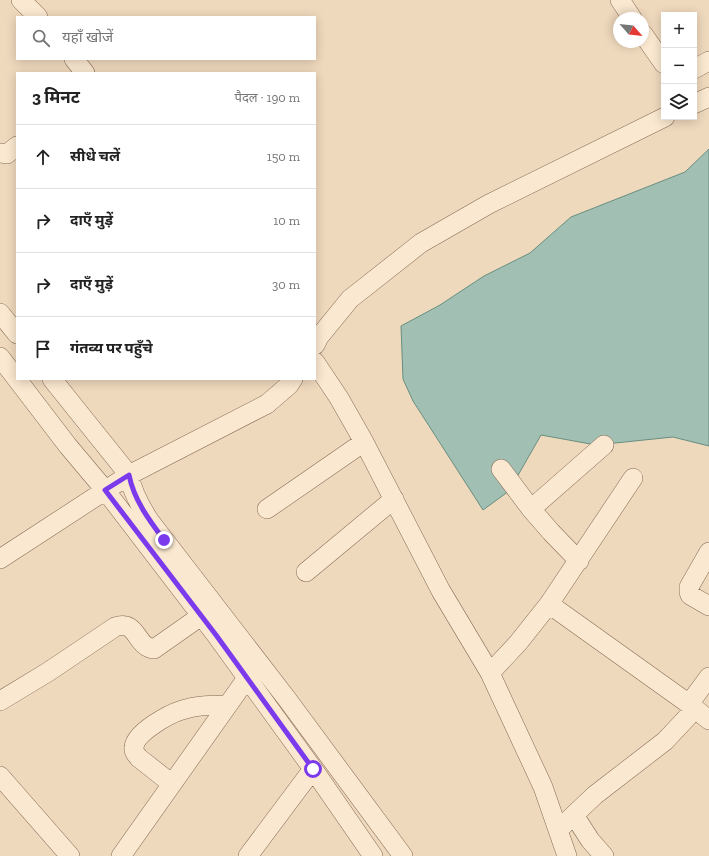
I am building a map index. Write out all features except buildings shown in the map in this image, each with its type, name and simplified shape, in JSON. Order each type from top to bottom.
[{"type":"street","points":[[21,0],[37,16]]},
{"type":"street","points":[[620,0],[628,12]]},
{"type":"street","points":[[649,43],[661,60]]},
{"type":"street","points":[[75,60],[85,72]]},
{"type":"street","points":[[697,67],[709,61]]},
{"type":"street","points":[[697,103],[709,97]]},
{"type":"street","points":[[316,338],[350,299],[421,243],[489,204],[661,119]]},
{"type":"street","points":[[0,153],[7,154],[16,147]]},
{"type":"street","points":[[0,313],[16,333]]},
{"type":"street","points":[[0,357],[16,379]]},
{"type":"street","points":[[316,364],[339,398],[364,442],[441,591],[490,673],[543,787],[567,856]]},
{"type":"street","points":[[17,380],[68,446],[105,490],[201,616],[313,769],[373,856]]},
{"type":"street","points":[[53,380],[129,475],[139,503],[149,520],[287,699],[396,854]]},
{"type":"street","points":[[1,557],[129,475],[267,404],[290,385],[292,380]]},
{"type":"street","points":[[0,381],[29,396]]},
{"type":"street","points":[[267,509],[364,442]]},
{"type":"street","points":[[531,509],[604,445]]},
{"type":"street","points":[[501,469],[531,509],[579,560]]},
{"type":"street","points":[[490,673],[518,643],[549,604],[633,478]]},
{"type":"street","points":[[306,572],[394,499]]},
{"type":"street","points":[[709,552],[689,587],[689,592],[690,596],[709,606]]},
{"type":"street","points":[[549,604],[698,711]]},
{"type":"street","points":[[0,701],[48,672],[115,627],[122,625],[128,626],[133,630],[144,646],[149,649],[154,649],[201,616]]},
{"type":"street","points":[[558,830],[595,795],[665,741],[698,711],[709,677]]},
{"type":"street","points":[[120,856],[247,678]]},
{"type":"street","points":[[172,784],[134,753],[134,746],[137,739],[164,716],[182,709],[202,705],[228,705]]},
{"type":"street","points":[[248,856],[313,769]]},
{"type":"street","points":[[0,776],[70,856]]},
{"type":"street","points":[[574,816],[590,840],[604,856]]},
{"type":"shaded area","points":[[709,149],[709,446],[673,437],[596,445],[541,435],[509,491],[483,510],[413,401],[403,379],[401,326],[440,305],[484,276],[530,253],[571,217],[685,172]]},
{"type":"route","points":[[164,540],[149,520],[139,503],[129,475],[105,490],[216,635],[313,769]]}]
